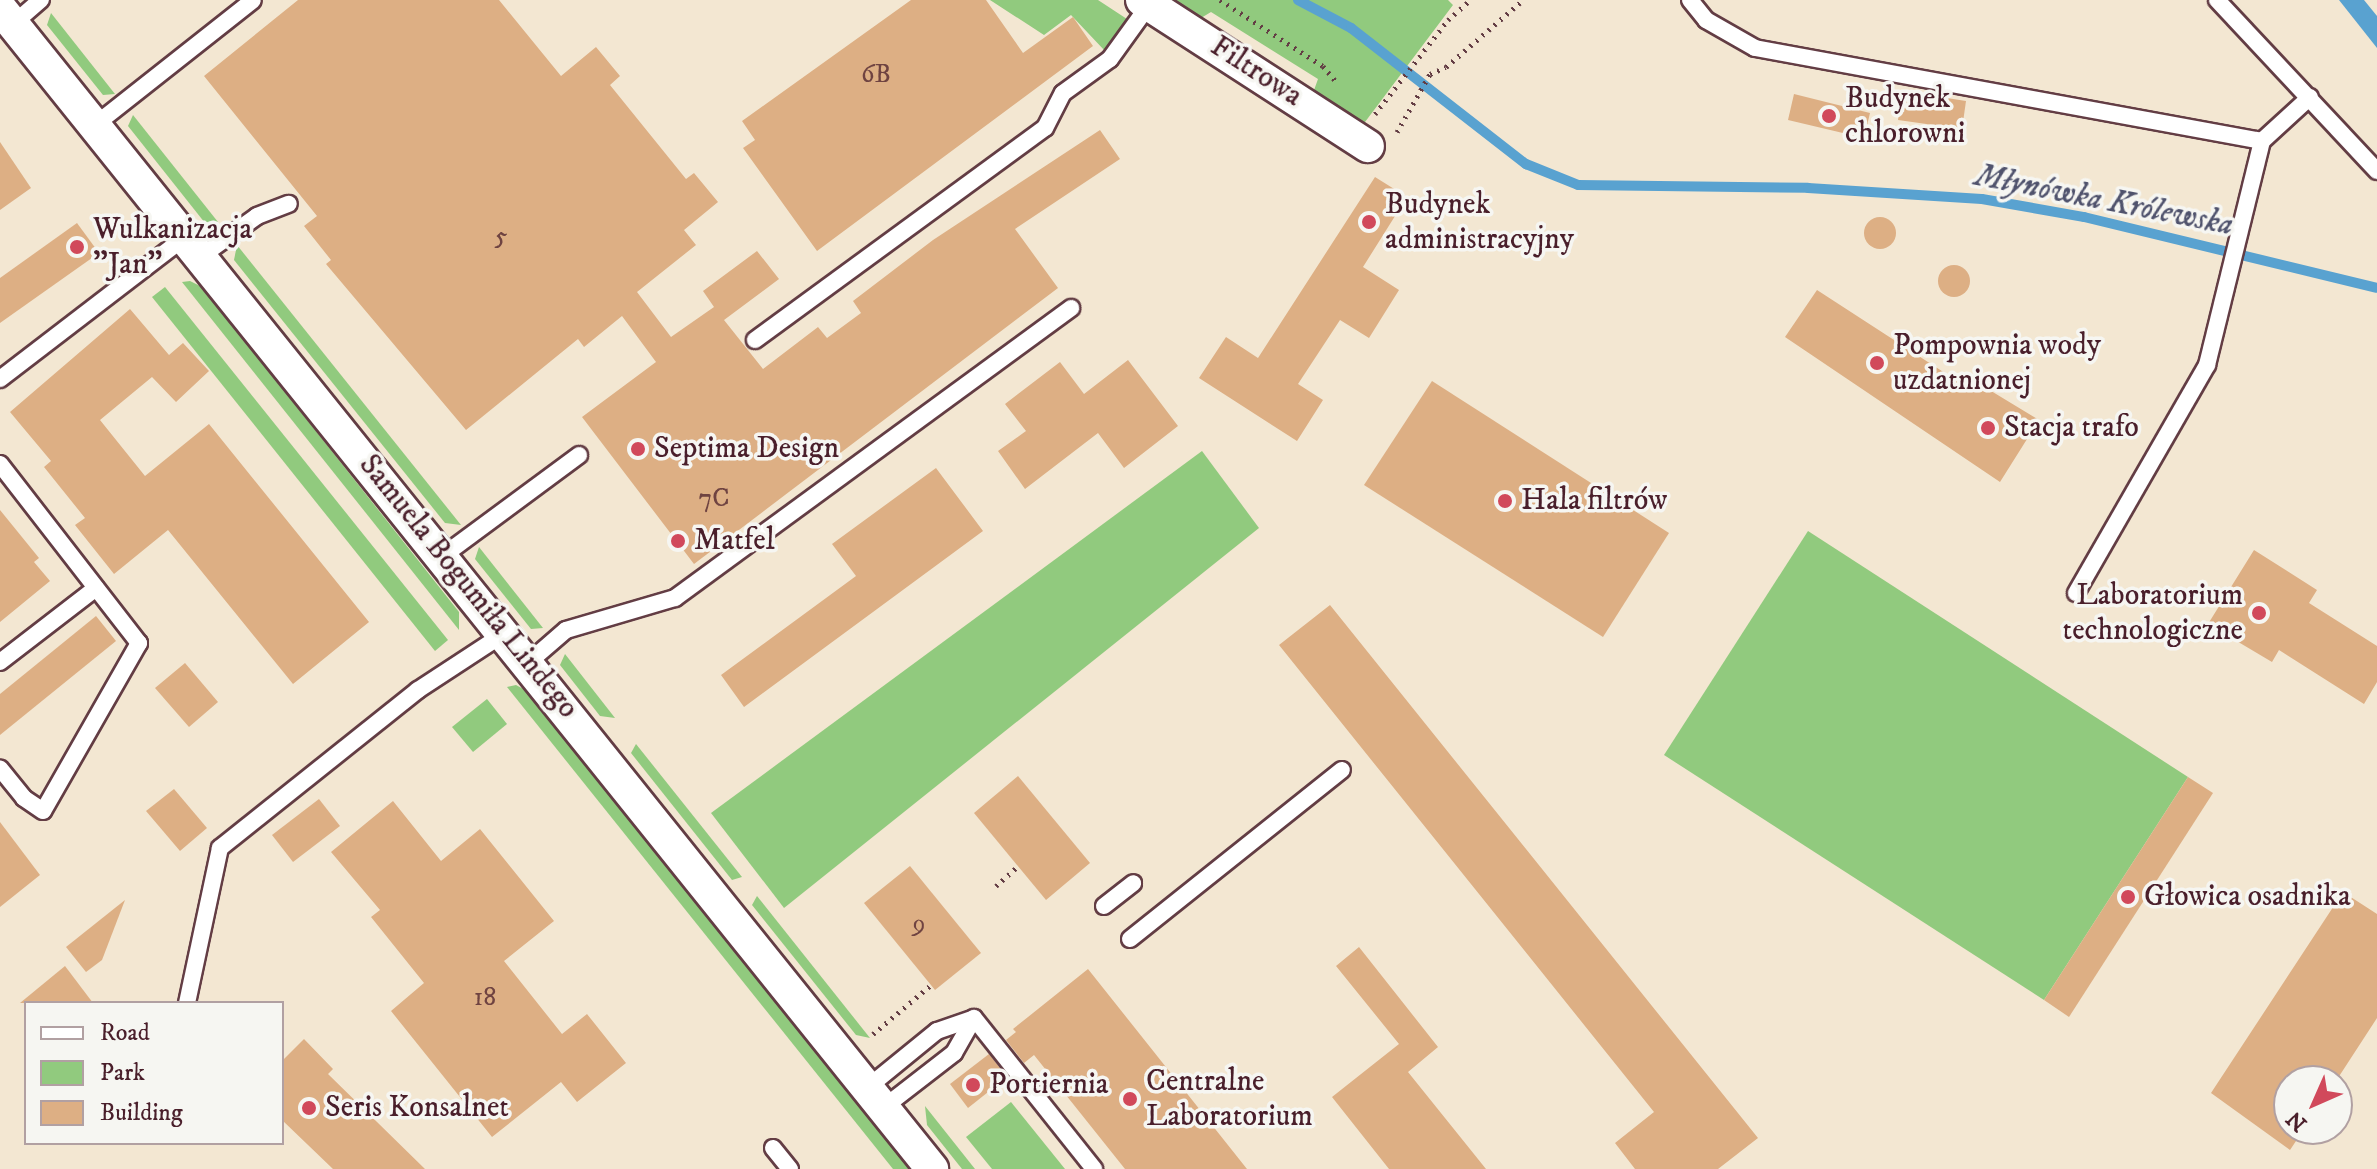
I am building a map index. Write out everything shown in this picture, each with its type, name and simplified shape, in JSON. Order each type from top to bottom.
[{"type":"street","name":"Filtrowa","points":[[1146,2],[1371,143]]},
{"type":"street","name":"Samuela Bogumiła Lindego","points":[[6,16],[444,555],[932,1169]]},
{"type":"lane","points":[[6,16],[41,0]]},
{"type":"lane","points":[[95,125],[253,0]]},
{"type":"lane","points":[[1690,0],[1706,20],[1755,48],[2262,141]]},
{"type":"lane","points":[[2217,0],[2377,171]]},
{"type":"lane","points":[[755,340],[1045,128],[1063,93],[1110,59],[1146,2]]},
{"type":"lane","points":[[2076,593],[2207,365],[2262,141],[2310,97]]},
{"type":"lane","points":[[0,379],[192,247],[289,204]]},
{"type":"lane","points":[[529,662],[566,630],[675,598],[1071,308]]},
{"type":"lane","points":[[444,555],[579,455]]},
{"type":"lane","points":[[0,464],[139,643],[43,811],[24,798],[0,768]]},
{"type":"lane","points":[[0,662],[96,588]]},
{"type":"lane","points":[[187,1001],[220,848],[418,690],[505,633]]},
{"type":"lane","points":[[1130,939],[1342,770]]},
{"type":"lane","points":[[1104,906],[1133,883]]},
{"type":"lane","points":[[875,1098],[937,1031],[974,1018]]},
{"type":"lane","points":[[875,1098],[954,1053],[974,1018]]},
{"type":"lane","points":[[974,1018],[1094,1169]]},
{"type":"lane","points":[[773,1148],[790,1169]]},
{"type":"path","points":[[1220,0],[1323,66],[1341,88]]},
{"type":"path","points":[[1371,143],[1406,76],[1470,0]]},
{"type":"path","points":[[1371,143],[1414,107],[1420,87],[1430,74],[1446,67],[1523,0]]},
{"type":"path","points":[[996,886],[1018,866]]},
{"type":"path","points":[[873,1034],[931,985]]},
{"type":"green space","points":[[990,0],[1098,0],[1130,21],[1105,51],[1071,15],[1044,35]]},
{"type":"green space","points":[[1164,0],[1448,0],[1453,5],[1362,126],[1313,93],[1318,79],[1211,12],[1196,21]]},
{"type":"green space","points":[[51,13],[115,94],[103,95],[47,25]]},
{"type":"green space","points":[[133,115],[218,222],[205,223],[128,126]]},
{"type":"green space","points":[[237,245],[461,525],[445,523],[234,260]]},
{"type":"green space","points":[[190,281],[202,287],[459,612],[459,630],[182,282]]},
{"type":"green space","points":[[165,287],[448,640],[435,651],[152,297]]},
{"type":"green space","points":[[1202,451],[1259,528],[784,908],[711,813]]},
{"type":"green space","points":[[1808,531],[2188,777],[2044,1000],[1664,755]]},
{"type":"green space","points":[[479,547],[543,628],[531,629],[475,559]]},
{"type":"green space","points":[[565,654],[615,718],[600,716],[560,665]]},
{"type":"green space","points":[[516,685],[527,691],[910,1169],[893,1169],[507,687]]},
{"type":"green space","points":[[487,699],[507,724],[473,752],[452,727]]},
{"type":"green space","points":[[636,744],[742,877],[732,880],[631,753]]},
{"type":"green space","points":[[757,896],[870,1038],[856,1035],[752,905]]},
{"type":"green space","points":[[1011,1102],[1065,1169],[992,1169],[966,1137]]},
{"type":"green space","points":[[925,1106],[975,1169],[962,1169],[927,1125]]},
{"type":"water","points":[[2339,0],[2364,0],[2377,16],[2377,48]]},
{"type":"building","points":[[298,0],[499,0],[561,76],[596,47],[620,76],[610,85],[686,179],[694,173],[718,202],[684,230],[696,245],[637,292],[671,337],[714,307],[703,291],[757,251],[779,279],[724,320],[763,369],[818,327],[827,338],[861,313],[853,301],[933,240],[1100,130],[1120,159],[1015,229],[1058,288],[694,564],[582,417],[656,362],[622,316],[584,347],[578,339],[466,430],[326,264],[331,260],[304,226],[317,216],[204,76]]},
{"type":"building","points":[[911,0],[986,0],[1023,53],[1073,17],[1093,46],[817,251],[743,148],[755,140],[742,121]]},
{"type":"building","points":[[1902,91],[1966,101],[1962,129],[1898,120]]},
{"type":"building","name":"Budynek chlorowni","points":[[1794,94],[1870,113],[1864,138],[1788,120]]},
{"type":"building","points":[[0,142],[31,188],[0,210]]},
{"type":"building","points":[[1375,177],[1407,197],[1363,267],[1399,290],[1369,338],[1340,320],[1298,384],[1323,400],[1297,441],[1199,378],[1226,337],[1258,358]]},
{"type":"building","points":[[1880,217],[1891,222],[1896,233],[1891,244],[1880,249],[1869,244],[1864,233],[1869,222]]},
{"type":"building","points":[[77,223],[99,253],[0,323],[0,278]]},
{"type":"building","points":[[1954,265],[1965,270],[1970,281],[1965,292],[1954,297],[1943,292],[1938,281],[1943,270]]},
{"type":"building","name":"Pompownia wody uzdatnionej","points":[[1817,290],[1968,388],[1973,380],[2039,420],[2000,482],[1785,337]]},
{"type":"building","points":[[130,309],[169,355],[183,343],[209,371],[176,402],[152,377],[100,420],[145,476],[209,424],[369,622],[293,684],[168,530],[114,574],[75,525],[85,518],[44,467],[51,461],[10,412]]},
{"type":"building","points":[[1128,360],[1178,426],[1124,468],[1098,433],[1025,489],[998,451],[1026,431],[1005,404],[1060,362],[1084,394]]},
{"type":"building","name":"Hala filtrów","points":[[1432,381],[1669,533],[1603,637],[1364,485]]},
{"type":"building","points":[[936,468],[983,531],[744,707],[721,675],[856,576],[832,544]]},
{"type":"building","points":[[0,510],[39,558],[34,562],[50,581],[0,622]]},
{"type":"building","points":[[2254,550],[2317,590],[2309,603],[2377,646],[2377,682],[2364,704],[2279,650],[2272,662],[2208,624]]},
{"type":"building","points":[[1330,605],[1758,1138],[1718,1169],[1635,1169],[1615,1143],[1654,1112],[1279,645]]},
{"type":"building","points":[[96,616],[116,641],[0,735],[0,694]]},
{"type":"building","points":[[185,663],[218,702],[189,727],[155,688]]},
{"type":"building","points":[[1018,776],[1090,863],[1046,900],[974,813]]},
{"type":"building","name":"Głowica osadnika","points":[[2188,777],[2213,793],[2069,1017],[2044,1000]]},
{"type":"building","points":[[174,789],[207,828],[180,851],[146,811]]},
{"type":"building","points":[[319,799],[340,826],[293,862],[272,835]]},
{"type":"building","points":[[393,801],[441,861],[480,829],[554,921],[504,961],[562,1034],[587,1014],[626,1063],[577,1102],[561,1082],[492,1137],[391,1011],[424,983],[371,917],[380,910],[331,852]]},
{"type":"building","points":[[0,822],[40,875],[0,907]]},
{"type":"building","points":[[910,866],[981,953],[935,990],[864,903]]},
{"type":"building","points":[[2343,892],[2377,914],[2377,1018],[2346,1065],[2273,1065],[2273,1138],[2211,1093]]},
{"type":"building","points":[[125,900],[102,960],[86,972],[66,947]]},
{"type":"building","points":[[1359,947],[1438,1047],[1408,1072],[1486,1169],[1389,1169],[1332,1097],[1399,1044],[1336,966]]},
{"type":"building","points":[[65,966],[91,1001],[24,1001],[20,1003]]},
{"type":"building","name":"Centralne Laboratorium","points":[[1088,969],[1247,1169],[1125,1169],[1034,1055],[1024,1063],[1006,1040],[1016,1032],[1013,1029]]},
{"type":"building","points":[[304,1039],[333,1069],[328,1074],[425,1169],[333,1169],[284,1122],[284,1059]]},
{"type":"building","name":"Portiernia","points":[[989,1054],[1007,1077],[968,1108],[950,1084]]},
{"type":"waterway","name":"Młynówka Królewska","points":[[1298,0],[1351,28],[1526,164],[1578,185],[1808,188],[1982,199],[2084,217],[2377,288]]},
{"type":"place","name":"Budynek chlorowni","points":[[1829,116]]},
{"type":"place","name":"Budynek administracyjny","points":[[1369,222]]},
{"type":"place","name":"Wulkanizacja \"Jan\"","points":[[77,247]]},
{"type":"place","name":"Pompownia wody uzdatnionej","points":[[1877,363]]},
{"type":"place","name":"Stacja trafo","points":[[1988,428]]},
{"type":"place","name":"Septima Design","points":[[638,449]]},
{"type":"place","name":"Hala filtrów","points":[[1505,501]]},
{"type":"place","name":"Matfel","points":[[678,541]]},
{"type":"place","name":"Laboratorium technologiczne","points":[[2259,613]]},
{"type":"place","name":"Głowica osadnika","points":[[2128,897]]},
{"type":"place","name":"Portiernia","points":[[973,1085]]},
{"type":"place","name":"Centralne Laboratorium","points":[[1130,1099]]},
{"type":"place","name":"Seris Konsalnet","points":[[309,1108]]}]
